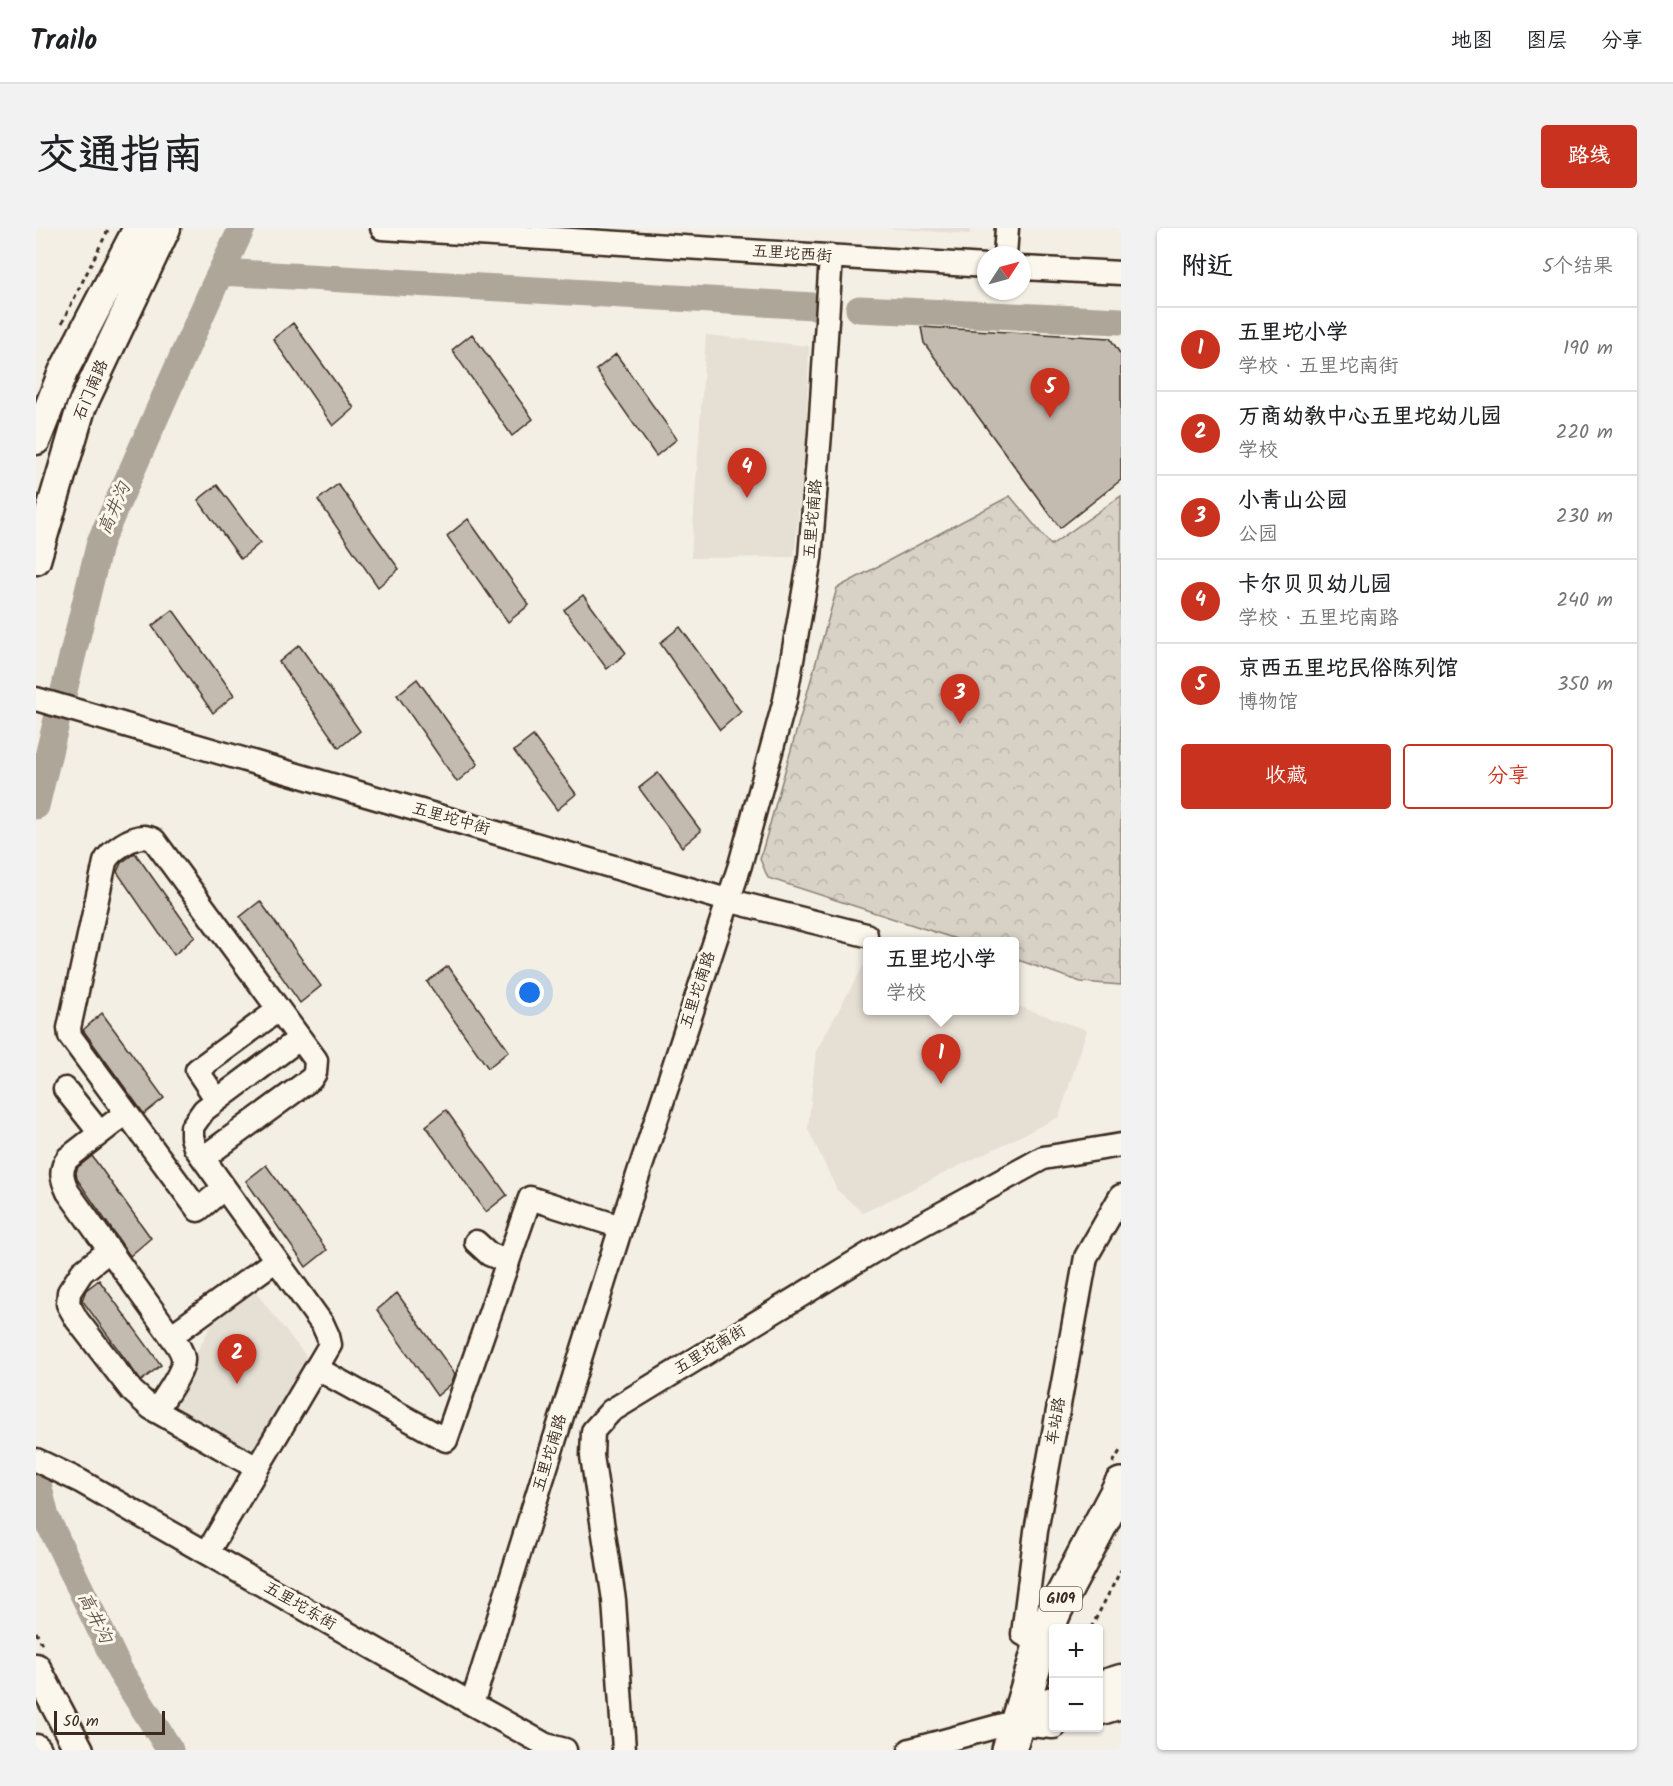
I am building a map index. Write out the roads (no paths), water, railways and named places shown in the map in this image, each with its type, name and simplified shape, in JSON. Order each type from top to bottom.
[{"type":"highway","name":"G109","points":[[1034,1725],[1055,1610],[1121,1485]]},
{"type":"highway","name":"G109","points":[[1072,1624],[1093,1575],[1121,1522]]},
{"type":"main road","name":"石门南路","points":[[36,440],[63,372],[138,228]]},
{"type":"main road","name":"石门南路","points":[[36,560],[81,408],[166,228]]},
{"type":"main road","points":[[36,512],[81,408]]},
{"type":"main road","points":[[36,1668],[79,1750]]},
{"type":"main road","points":[[1103,1684],[1121,1679]]},
{"type":"main road","points":[[1103,1709],[1121,1704]]},
{"type":"street","name":"五里坨西街","points":[[382,228],[977,265]]},
{"type":"street","points":[[1006,246],[1007,228]]},
{"type":"street","name":"五里坨南路","points":[[472,1704],[621,1227],[740,865],[784,700],[810,558],[831,256]]},
{"type":"street","points":[[1031,268],[1121,273]]},
{"type":"street","name":"五里坨中街","points":[[36,699],[727,900],[866,935]]},
{"type":"street","points":[[202,1158],[311,1079],[315,1073],[316,1060],[154,840],[145,836],[134,838],[108,855],[69,1028],[70,1036],[198,1210],[224,1188]]},
{"type":"street","points":[[217,1100],[197,1070],[278,1010]]},
{"type":"street","points":[[207,1553],[330,1345],[323,1325],[195,1147],[192,1127],[204,1110],[299,1039]]},
{"type":"street","points":[[65,1089],[100,1133]]},
{"type":"street","points":[[126,1113],[68,1158],[61,1172],[62,1181],[68,1192],[181,1350],[184,1360],[182,1369],[156,1411]]},
{"type":"street","name":"五里坨南街","points":[[624,1750],[614,1600],[592,1456],[593,1431],[611,1411],[872,1252],[1043,1158],[1121,1145]]},
{"type":"street","name":"车站路","points":[[1047,1655],[1023,1634],[1041,1508],[1086,1257],[1121,1196]]},
{"type":"street","points":[[316,1368],[446,1440],[530,1198],[621,1227]]},
{"type":"street","points":[[476,1242],[489,1254],[508,1262]]},
{"type":"street","points":[[110,1250],[74,1282],[69,1292],[68,1304],[77,1320],[132,1391],[156,1411],[257,1468]]},
{"type":"street","points":[[171,1336],[276,1260]]},
{"type":"street","name":"五里坨东街","points":[[36,1460],[80,1481],[546,1745],[566,1750]]},
{"type":"street","points":[[910,1750],[1034,1725]]},
{"type":"waterway","name":"高井沟","points":[[36,806],[100,542],[242,228]]},
{"type":"waterway","points":[[221,272],[814,306]]},
{"type":"waterway","points":[[859,309],[1121,321]]},
{"type":"waterway","name":"高井沟","points":[[36,1476],[46,1517],[120,1671],[170,1750]]},
{"type":"place","name":"京西五里坨民俗陈列馆","points":[[1050,418]]},
{"type":"place","name":"卡尔贝贝幼儿园","points":[[747,498]]},
{"type":"place","name":"小青山公园","points":[[960,724]]},
{"type":"place","name":"五里坨小学","points":[[941,1084]]},
{"type":"place","name":"万商幼教中心五里坨幼儿园","points":[[237,1384]]}]
